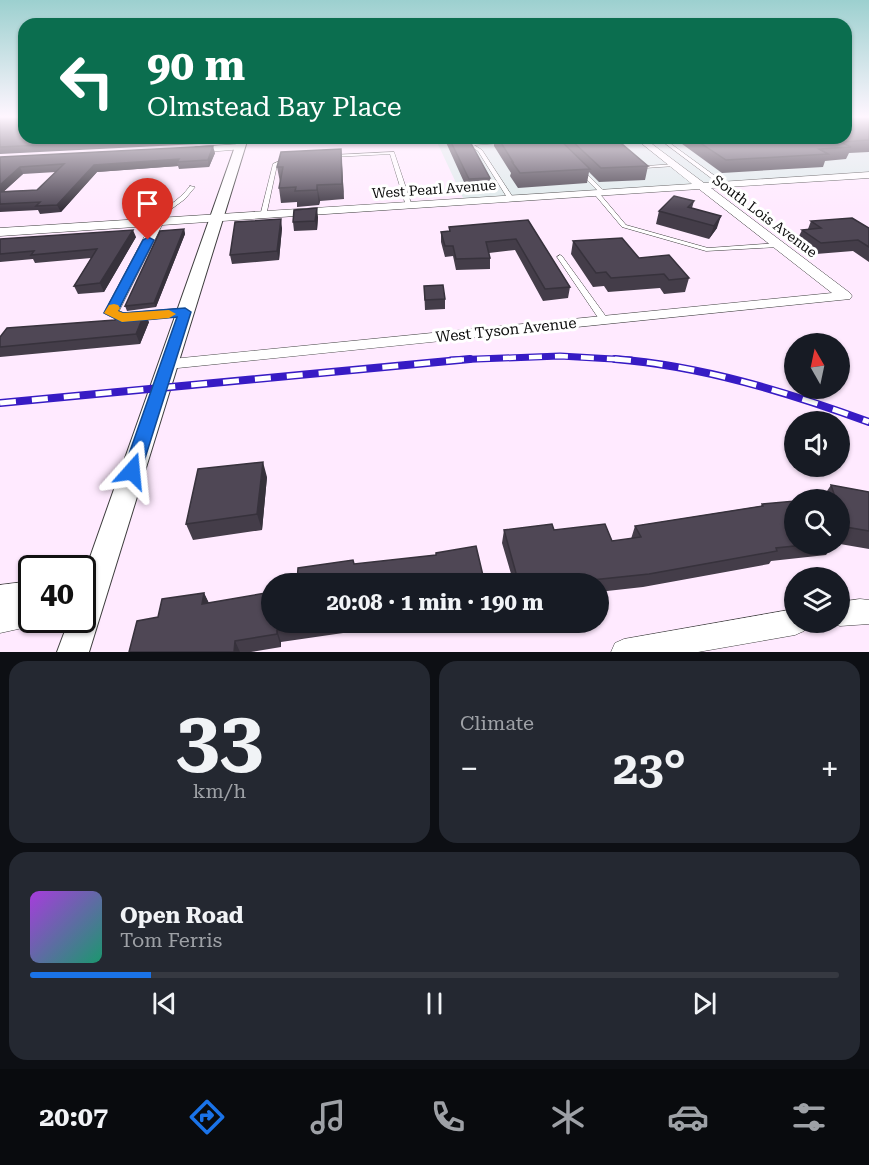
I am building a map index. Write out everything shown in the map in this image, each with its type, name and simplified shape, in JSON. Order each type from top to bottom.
[{"type":"street","points":[[189,150],[201,148]]},
{"type":"street","points":[[96,565],[168,364],[239,148]]},
{"type":"street","name":"South Lois Avenue","points":[[653,148],[845,296]]},
{"type":"street","name":"West Pearl Avenue","points":[[0,232],[869,175]]},
{"type":"street","points":[[154,222],[111,313],[122,318],[185,312]]},
{"type":"street","name":"West Tyson Avenue","points":[[168,364],[845,296]]},
{"type":"street","points":[[0,597],[18,595]]},
{"type":"street","points":[[850,612],[860,610],[869,612]]},
{"type":"street","points":[[0,620],[18,617]]},
{"type":"street","points":[[624,652],[784,624]]},
{"type":"street","points":[[73,652],[77,633]]},
{"type":"lane","points":[[477,148],[511,200]]},
{"type":"lane","points":[[674,148],[714,177],[722,186]]},
{"type":"lane","points":[[322,157],[392,153],[409,206]]},
{"type":"lane","points":[[263,216],[275,164],[287,159],[298,158]]},
{"type":"lane","points":[[637,160],[645,167],[675,165]]},
{"type":"lane","points":[[573,162],[624,226],[708,250],[778,245]]},
{"type":"lane","points":[[154,222],[159,212],[186,198],[192,188]]},
{"type":"lane","points":[[560,257],[604,320]]},
{"type":"shaded area","points":[[440,148],[648,148],[694,185],[464,200]]},
{"type":"shaded area","points":[[658,148],[869,148],[869,173],[705,184]]},
{"type":"building","points":[[166,148],[212,148],[208,160],[177,162],[179,159],[94,165],[57,205],[36,206],[40,202],[0,204],[0,192],[37,190],[64,164],[20,167],[0,185],[0,157]]},
{"type":"building","points":[[454,148],[474,148],[490,178],[469,179]]},
{"type":"building","points":[[505,148],[569,148],[590,169],[520,173]]},
{"type":"building","points":[[580,148],[627,148],[648,166],[601,168]]},
{"type":"building","points":[[709,148],[828,148],[819,149],[828,154],[726,160]]},
{"type":"building","points":[[341,149],[342,184],[317,185],[317,190],[295,191],[296,187],[279,188],[283,167],[277,167],[281,152]]},
{"type":"building","points":[[674,196],[694,201],[688,207],[721,216],[714,226],[659,211]]},
{"type":"building","points":[[317,208],[315,221],[293,222],[294,210]]},
{"type":"building","points":[[852,218],[869,228],[869,247],[858,240],[821,243],[802,230],[821,228],[811,221]]},
{"type":"building","points":[[281,219],[277,251],[230,255],[235,222]]},
{"type":"building","points":[[528,220],[570,287],[545,289],[516,239],[486,242],[490,258],[456,259],[453,246],[445,246],[441,232],[450,231],[449,227]]},
{"type":"building","points":[[184,229],[154,303],[125,306],[160,231]]},
{"type":"building","points":[[133,230],[100,283],[74,286],[97,249],[31,255],[34,251],[0,254],[0,239]]},
{"type":"building","points":[[622,238],[639,258],[669,255],[689,278],[669,280],[664,274],[611,278],[606,272],[596,273],[573,241]]},
{"type":"building","points":[[443,285],[445,299],[425,300],[424,286]]},
{"type":"building","points":[[145,312],[136,334],[0,347],[0,337],[7,328],[115,320],[117,314]]},
{"type":"building","points":[[263,462],[257,514],[186,524],[198,469]]},
{"type":"building","points":[[831,485],[869,492],[869,531],[850,528],[850,489],[832,489]]},
{"type":"building","points":[[784,502],[784,547],[776,548],[777,551],[649,574],[609,578],[609,573],[516,573],[504,530],[552,524],[554,530],[605,524],[612,541],[641,537],[635,526],[763,506],[762,504]]},
{"type":"building","points":[[476,546],[482,573],[298,573],[298,568],[353,560],[354,564],[436,555],[436,553]]},
{"type":"building","points":[[204,593],[202,604],[261,594],[261,633],[277,634],[235,641],[234,652],[129,652],[137,621],[158,617],[162,599]]},
{"type":"railway","points":[[465,359],[560,356],[618,359]]},
{"type":"railway","points":[[0,403],[465,359]]},
{"type":"railway","points":[[451,360],[465,359]]},
{"type":"railway","points":[[465,359],[470,359]]},
{"type":"railway","points":[[618,359],[631,360]]},
{"type":"railway","points":[[618,359],[648,362],[712,374],[807,400],[869,422]]},
{"type":"slow traffic","points":[[114,308],[111,313],[122,318],[169,314]]},
{"type":"route","points":[[132,471],[185,312],[122,318],[111,313],[148,240]]}]
